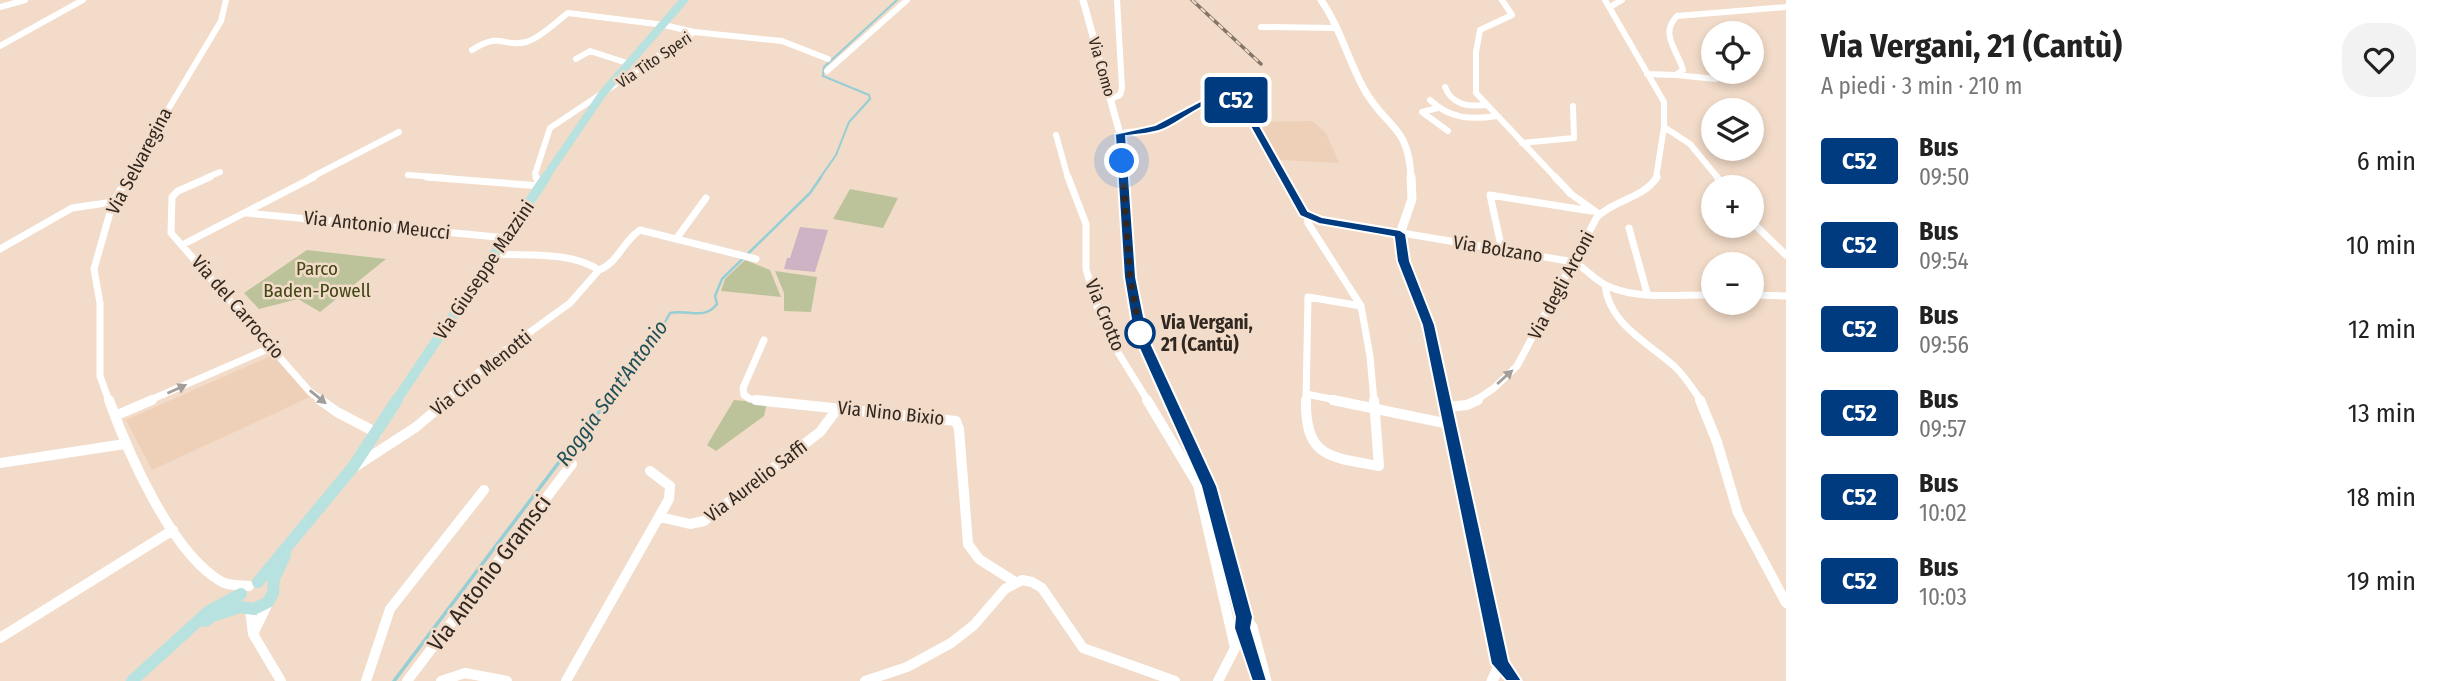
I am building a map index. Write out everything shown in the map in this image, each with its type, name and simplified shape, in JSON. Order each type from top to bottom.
[{"type":"main road","name":"Via Giuseppe Mazzini","points":[[252,594],[377,433],[439,335],[603,93],[633,62],[684,0]]},
{"type":"main road","name":"Via Giuseppe Mazzini","points":[[252,594],[274,591],[270,600]]},
{"type":"main road","points":[[133,681],[212,616],[252,594],[270,600]]},
{"type":"street","points":[[0,7],[25,0]]},
{"type":"street","points":[[0,46],[83,0]]},
{"type":"street","name":"Via Selvaregina","points":[[226,0],[221,21],[113,202],[94,269],[100,303],[100,376],[125,444],[173,530],[201,567],[226,584],[252,594]]},
{"type":"street","points":[[827,71],[907,0]]},
{"type":"street","name":"Via Como","points":[[1083,0],[1120,134],[1130,277],[1141,337],[1209,486],[1244,617]]},
{"type":"street","points":[[1111,99],[1122,92],[1117,0]]},
{"type":"street","points":[[1321,0],[1331,14],[1365,91],[1395,125],[1410,154],[1412,198],[1400,234],[1400,249],[1422,304],[1447,407],[1500,664],[1513,681]]},
{"type":"street","points":[[1502,0],[1511,17],[1481,29],[1475,90],[1571,194],[1596,213]]},
{"type":"street","name":"Via degli Arconi","points":[[1447,407],[1463,408],[1517,366],[1574,262],[1596,213],[1652,186],[1657,172],[1664,127],[1664,102],[1605,0]]},
{"type":"street","points":[[1610,7],[1622,0]]},
{"type":"street","points":[[1676,75],[1682,70],[1682,62],[1668,37],[1672,21],[1677,16],[1786,7]]},
{"type":"street","points":[[472,50],[489,39],[522,43],[530,40],[568,13],[664,25],[694,32]]},
{"type":"street","points":[[1261,27],[1336,28]]},
{"type":"street","name":"Via Tito Speri","points":[[541,186],[535,174],[550,128],[694,32],[782,41],[828,58]]},
{"type":"street","points":[[576,59],[590,51],[633,62],[650,63]]},
{"type":"street","points":[[1647,74],[1701,78]]},
{"type":"street","points":[[1445,87],[1447,94],[1463,106],[1486,105]]},
{"type":"street","points":[[1120,134],[1158,128],[1212,99],[1224,97],[1239,101],[1307,216],[1308,223],[1331,263],[1359,300],[1361,306],[1370,356],[1379,466],[1330,456],[1319,450],[1306,425],[1306,299],[1310,297],[1361,306]]},
{"type":"street","points":[[1430,100],[1450,116],[1478,120],[1497,116]]},
{"type":"street","points":[[1522,143],[1574,138],[1573,106]]},
{"type":"street","points":[[1438,108],[1422,112],[1448,131]]},
{"type":"street","points":[[1117,121],[1142,130]]},
{"type":"street","points":[[1664,127],[1677,134],[1715,175]]},
{"type":"street","points":[[184,244],[399,132]]},
{"type":"street","name":"Via Crotto","points":[[1056,135],[1071,189],[1086,224],[1086,269],[1099,313],[1119,354],[1198,485],[1235,648],[1218,681]]},
{"type":"street","name":"Via del Carroccio","points":[[220,172],[178,191],[172,197],[171,233],[184,244],[310,392],[337,412],[377,433]]},
{"type":"street","points":[[408,175],[541,186]]},
{"type":"street","points":[[1502,250],[1490,195],[1596,213]]},
{"type":"street","points":[[676,239],[706,198]]},
{"type":"street","points":[[0,249],[72,208],[113,202]]},
{"type":"street","name":"Via Antonio Meucci","points":[[247,213],[507,238]]},
{"type":"street","name":"Via Bolzano","points":[[1307,216],[1574,262],[1590,270],[1605,285],[1625,292],[1701,295]]},
{"type":"street","points":[[1629,228],[1647,293]]},
{"type":"street","name":"Via Ciro Menotti","points":[[353,467],[416,427],[500,354],[570,303],[599,270],[609,266],[632,235],[640,230],[756,259]]},
{"type":"street","points":[[1764,234],[1786,255]]},
{"type":"street","points":[[496,254],[567,259],[595,266],[599,270]]},
{"type":"street","points":[[1605,285],[1608,300],[1628,329],[1682,374],[1708,415],[1719,441],[1739,514],[1786,603]]},
{"type":"street","points":[[1764,295],[1786,296]]},
{"type":"street","name":"Via Nino Bixio","points":[[764,340],[745,382],[744,395],[750,399],[956,421],[959,429],[968,544],[979,559],[1015,582]]},
{"type":"street","points":[[115,416],[272,347]]},
{"type":"street","points":[[1306,394],[1449,424]]},
{"type":"street","name":"Via Aurelio Saffi","points":[[660,517],[691,524],[705,521],[820,432],[838,408]]},
{"type":"street","points":[[0,463],[125,444]]},
{"type":"street","name":"Via Antonio Gramsci","points":[[407,681],[572,464]]},
{"type":"street","points":[[566,681],[671,493],[670,486],[650,471]]},
{"type":"street","points":[[366,681],[390,609],[484,490]]},
{"type":"street","points":[[0,638],[173,530]]},
{"type":"street","points":[[864,681],[895,672],[955,640],[972,627],[1002,592],[1015,582],[1032,582],[1044,590],[1073,637],[1083,648],[1175,681]]},
{"type":"street","points":[[252,594],[253,634],[281,681]]},
{"type":"street","points":[[253,634],[270,600]]},
{"type":"street","points":[[1244,617],[1243,628],[1258,681]]},
{"type":"street","points":[[1244,617],[1252,627],[1266,681]]},
{"type":"street","points":[[1492,681],[1500,664]]},
{"type":"street","points":[[442,681],[460,673],[473,672],[507,681]]},
{"type":"shaded area","points":[[1312,121],[1326,133],[1339,163],[1280,160],[1259,122]]},
{"type":"shaded area","points":[[273,355],[310,397],[152,470],[126,420]]},
{"type":"green space","points":[[850,189],[898,198],[883,228],[833,219]]},
{"type":"green space","name":"Parco Baden-Powell","points":[[307,250],[386,259],[320,312],[298,299],[259,309],[244,293]]},
{"type":"green space","points":[[745,260],[770,270],[781,297],[721,291],[725,279]]},
{"type":"green space","points":[[775,271],[817,277],[811,312],[784,311],[784,293]]},
{"type":"green space","points":[[734,400],[767,403],[764,416],[716,451],[707,445]]},
{"type":"building","points":[[800,227],[828,230],[815,272],[784,269]]},
{"type":"waterway","name":"Roggia Sant'Antonio","points":[[820,178],[836,155],[849,122],[870,99],[869,95],[823,76],[824,67],[897,0]]},
{"type":"waterway","name":"Roggia Sant'Antonio","points":[[608,401],[659,333],[670,313],[701,313],[712,309],[717,304],[715,296],[722,279],[810,193],[821,177]]},
{"type":"waterway","name":"Roggia Sant'Antonio","points":[[394,681],[578,437],[609,400]]},
{"type":"railway","points":[[1192,0],[1261,64]]},
{"type":"bus line","name":"C52","points":[[1258,681],[1209,486],[1141,337],[1130,277],[1126,227],[1120,134],[1158,128],[1217,97],[1230,97],[1244,107],[1304,213],[1319,220],[1400,234],[1400,249],[1428,325],[1500,664],[1513,681]]},
{"type":"place","name":"Via Vergani, 21 (Cantù)","points":[[1140,333]]},
{"type":"route","points":[[1122,161],[1130,277],[1141,337],[1140,333]]}]
